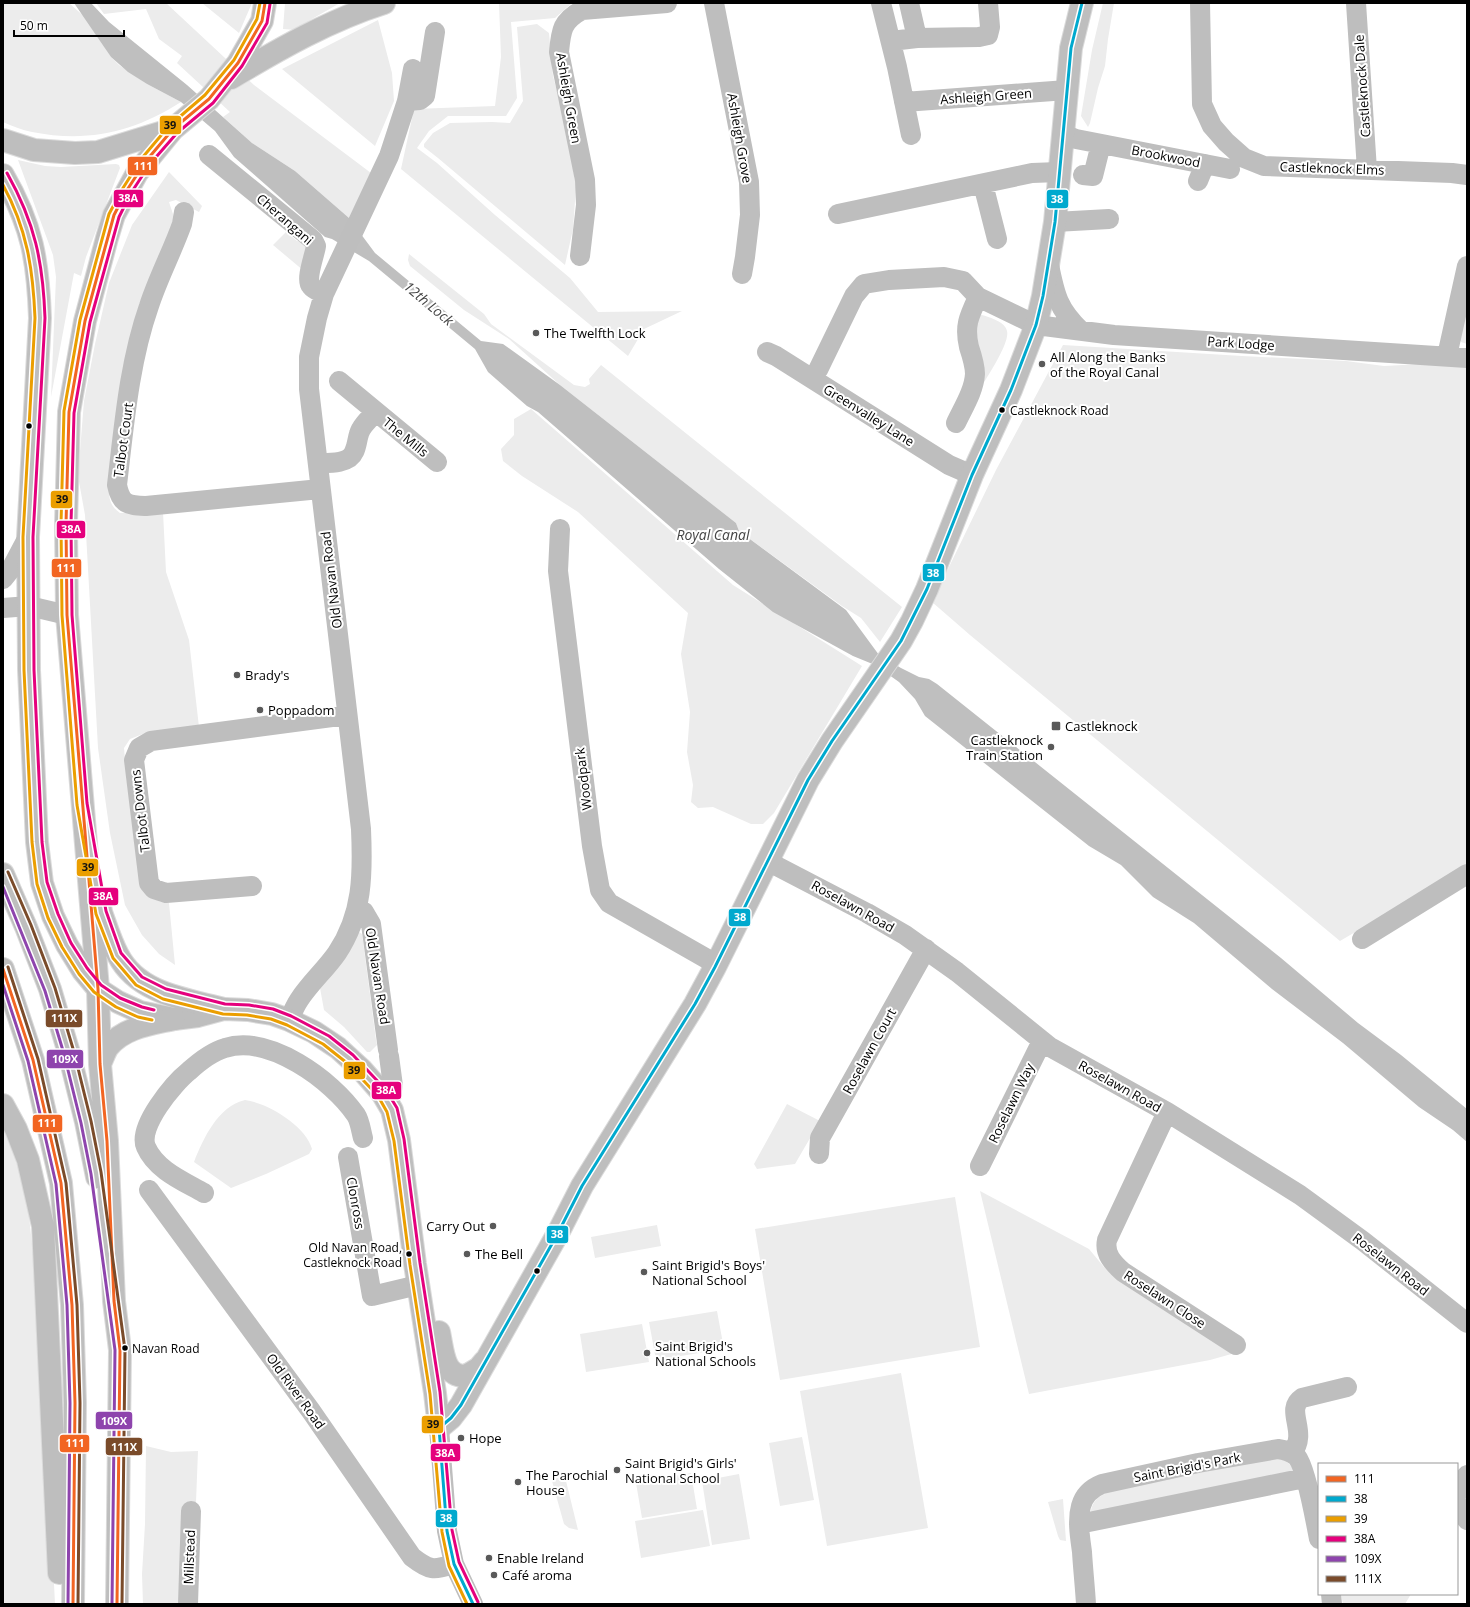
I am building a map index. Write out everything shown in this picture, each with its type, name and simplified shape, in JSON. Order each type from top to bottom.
[{"type":"main road","points":[[439,1428],[451,1418],[461,1405],[489,1357],[582,1186],[691,1010],[716,964],[808,780],[832,740],[873,683],[908,630],[927,588],[972,475],[1011,390],[1036,325],[1055,222],[1071,48],[1082,3]]},
{"type":"main road","points":[[114,1302],[106,1142],[100,1064],[98,989],[67,615],[66,524],[69,412],[85,321],[106,238],[114,215],[138,173],[181,123],[209,99],[249,47],[262,21],[265,4]]},
{"type":"main road","points":[[222,84],[300,39],[374,6]]},
{"type":"main road","points":[[3,140],[34,150],[75,154],[98,152],[181,123]]},
{"type":"main road","points":[[3,175],[16,196],[28,227],[35,253],[39,290],[40,318],[28,537],[29,670],[36,826],[42,883],[53,916],[67,946],[83,971],[98,989],[118,1002],[140,1012],[174,1019]]},
{"type":"main road","points":[[82,804],[101,912],[118,955],[139,981],[164,994],[224,1009],[248,1010],[272,1014],[314,1032],[338,1048],[373,1081],[389,1102],[399,1140],[439,1428]]},
{"type":"main road","points":[[3,874],[26,927],[50,989],[69,1053],[86,1122],[96,1173],[120,1350],[117,1604]]},
{"type":"main road","points":[[3,969],[33,1060],[61,1183],[72,1305],[75,1403],[73,1604]]},
{"type":"main road","points":[[100,1064],[108,1047],[118,1037],[134,1029],[224,1009]]},
{"type":"main road","points":[[3,1105],[16,1129],[28,1160],[43,1226],[60,1604]]},
{"type":"main road","points":[[418,1285],[433,1305],[444,1358],[451,1372],[455,1375],[466,1376],[479,1368],[489,1357]]},
{"type":"street","name":"Ashleigh Green","points":[[580,256],[586,205],[584,180],[559,52],[561,32],[570,17],[582,10],[668,3]]},
{"type":"street","name":"Ashleigh Grove","points":[[714,3],[749,182],[750,215],[746,257],[742,274]]},
{"type":"street","points":[[880,3],[891,41],[911,135]]},
{"type":"street","points":[[909,3],[917,38]]},
{"type":"street","points":[[891,41],[917,38],[980,37],[988,35],[990,27],[988,3]]},
{"type":"street","name":"Castleknock Elms","points":[[1200,3],[1202,104],[1212,126],[1226,142],[1244,158],[1264,166],[1452,173],[1467,175]]},
{"type":"street","name":"Castleknock Dale","points":[[1356,3],[1367,170]]},
{"type":"street","points":[[413,69],[407,100],[420,100],[425,96],[435,32]]},
{"type":"street","name":"Ashleigh Green","points":[[904,102],[1067,90]]},
{"type":"street","name":"Old Navan Road","points":[[289,1020],[299,1000],[336,953],[346,937],[358,908],[362,864],[360,829],[309,389],[309,357],[317,318],[324,294],[389,156],[407,100]]},
{"type":"street","name":"Brookwood","points":[[1063,134],[1076,139],[1101,144],[1201,173],[1230,169]]},
{"type":"street","points":[[1083,175],[1093,176],[1101,144]]},
{"type":"street","name":"Cherangani","points":[[209,155],[313,240],[316,246],[310,269],[309,283],[311,286],[324,294]]},
{"type":"street","points":[[838,214],[1032,174],[1059,172]]},
{"type":"street","points":[[983,184],[997,239]]},
{"type":"street","name":"Talbot Court","points":[[184,212],[182,224],[148,306],[140,336],[124,419],[117,485],[119,496],[125,503],[135,506],[146,506],[320,489]]},
{"type":"street","points":[[1055,222],[1109,218]]},
{"type":"street","points":[[1049,261],[1054,289],[1060,307],[1081,331]]},
{"type":"street","points":[[1447,356],[1467,267]]},
{"type":"street","points":[[818,370],[854,296],[864,284],[889,280],[944,277],[963,281],[978,297],[966,327],[974,362],[975,374],[972,386],[956,423]]},
{"type":"street","name":"Park Lodge","points":[[978,297],[1036,325],[1081,331],[1114,335],[1467,358]]},
{"type":"street","name":"Greenvalley Lane","points":[[767,352],[776,356],[949,465],[972,475]]},
{"type":"street","name":"The Mills","points":[[339,381],[437,462]]},
{"type":"street","name":"The Mills","points":[[318,463],[340,462],[354,454],[358,444],[359,433],[376,412]]},
{"type":"street","name":"Woodpark","points":[[560,529],[558,571],[590,833],[600,890],[608,903],[716,964]]},
{"type":"street","points":[[3,579],[11,569],[28,537]]},
{"type":"street","points":[[3,608],[29,606],[67,615]]},
{"type":"street","name":"Talbot Downs","points":[[252,886],[166,893],[154,889],[149,883],[134,760],[139,748],[151,741],[347,715]]},
{"type":"street","name":"Roselawn Road","points":[[767,861],[867,913],[926,949],[1056,1051],[1167,1112],[1300,1195],[1364,1242],[1467,1323]]},
{"type":"street","points":[[1362,939],[1467,874]]},
{"type":"street","name":"Old Navan Road","points":[[358,908],[364,912],[371,924],[393,1086],[389,1102]]},
{"type":"street","name":"Roselawn Court","points":[[819,1154],[820,1138],[926,949]]},
{"type":"street","name":"Roselawn Way","points":[[980,1166],[1042,1041]]},
{"type":"street","points":[[204,1192],[162,1168],[150,1155],[145,1146],[144,1133],[151,1119],[168,1094],[188,1072],[207,1056],[224,1048],[233,1046],[247,1046],[264,1049],[287,1058],[313,1073],[338,1093],[357,1116],[363,1138]]},
{"type":"street","name":"Roselawn Close","points":[[1167,1112],[1107,1240],[1106,1251],[1116,1266],[1126,1274],[1236,1345]]},
{"type":"street","name":"Clonross","points":[[348,1158],[372,1296],[418,1285]]},
{"type":"street","points":[[162,1207],[174,1194],[182,1180]]},
{"type":"street","name":"Old River Road","points":[[149,1190],[307,1404],[412,1557],[428,1568],[437,1568],[454,1564]]},
{"type":"street","points":[[1318,1535],[1300,1461],[1292,1453],[1299,1440],[1295,1405],[1297,1401],[1302,1398],[1347,1387]]},
{"type":"street","points":[[439,1428],[447,1531],[454,1564],[473,1604]]},
{"type":"street","name":"Saint Brigid's Park","points":[[1086,1604],[1079,1524],[1080,1507],[1083,1500],[1091,1490],[1102,1484],[1198,1463],[1278,1449],[1292,1453]]},
{"type":"street","points":[[1458,1490],[1467,1475]]},
{"type":"street","points":[[1079,1524],[1305,1478]]},
{"type":"street","points":[[1458,1506],[1467,1520]]},
{"type":"street","name":"Millstead","points":[[188,1604],[191,1511]]},
{"type":"shaded area","points":[[3,3],[69,3],[87,19],[111,57],[119,65],[147,84],[181,102],[146,121],[128,128],[91,135],[53,135],[28,131],[3,122]]},
{"type":"shaded area","points":[[96,3],[166,3],[254,85],[371,173],[349,218],[295,171],[252,143],[223,117],[230,112],[177,63],[182,56],[159,39],[146,9],[104,14]]},
{"type":"shaded area","points":[[202,3],[252,3],[239,33]]},
{"type":"shaded area","points":[[285,3],[340,3],[296,30],[283,29]]},
{"type":"shaded area","points":[[499,3],[572,3],[555,18],[511,22],[517,98],[506,116],[448,116],[429,131],[417,148],[437,163],[495,215],[570,278],[598,312],[682,311],[644,329],[628,356],[401,169],[414,109],[495,106],[501,57]]},
{"type":"shaded area","points":[[1103,3],[1114,3],[1105,66],[1088,127],[1081,116],[1092,50]]},
{"type":"shaded area","points":[[378,20],[392,73],[394,101],[375,146],[282,69]]},
{"type":"shaded area","points":[[537,24],[549,33],[553,76],[567,131],[576,187],[573,229],[565,265],[424,147],[424,144],[433,133],[450,123],[510,123],[523,101],[517,27]]},
{"type":"shaded area","points":[[18,160],[45,166],[61,167],[116,164],[119,165],[120,168],[86,257],[81,276],[74,273],[51,397],[56,277],[53,255]]},
{"type":"shaded area","points":[[169,172],[202,206],[199,212],[176,200],[169,202],[174,217],[109,494],[112,505],[120,513],[163,512],[166,572],[189,640],[199,727],[148,732],[130,739],[124,748],[127,783],[151,897],[161,902],[169,903],[175,965],[159,954],[142,935],[125,905],[110,833],[98,748],[85,515],[78,476],[84,401],[109,283],[132,225]]},
{"type":"shaded area","points":[[286,232],[297,241],[303,242],[306,247],[304,271],[273,245]]},
{"type":"shaded area","points":[[409,254],[484,314],[491,324],[574,385],[585,387],[590,384],[589,379],[601,365],[902,607],[880,642],[861,618],[842,606],[739,531],[736,523],[560,385],[509,339],[464,310],[410,266],[408,260]]},
{"type":"shaded area","points":[[1467,299],[1467,344],[1461,342],[1459,339]]},
{"type":"shaded area","points":[[979,314],[1000,322],[1007,331],[1007,336],[1002,350],[983,384],[974,334]]},
{"type":"shaded area","points":[[1063,345],[1346,361],[1384,366],[1441,363],[1467,365],[1467,866],[1340,941],[932,602],[996,470]]},
{"type":"shaded area","points":[[531,409],[733,585],[862,666],[774,813],[763,824],[751,824],[713,807],[698,808],[691,802],[693,785],[687,752],[690,712],[681,654],[688,613],[578,512],[522,476],[503,461],[501,449],[514,435],[514,419]]},
{"type":"shaded area","points":[[359,932],[362,934],[377,1045],[370,1052],[367,1052],[344,1027],[324,1010],[320,988]]},
{"type":"shaded area","points":[[245,1100],[264,1106],[285,1117],[302,1132],[312,1149],[309,1154],[231,1188],[194,1162],[202,1143],[219,1116],[235,1103]]},
{"type":"shaded area","points":[[787,1104],[820,1121],[795,1164],[757,1169],[754,1164]]},
{"type":"shaded area","points":[[3,1125],[8,1133],[27,1198],[41,1327],[55,1604],[3,1604]]},
{"type":"shaded area","points":[[980,1191],[1089,1249],[1104,1267],[1235,1353],[1210,1360],[1029,1394]]},
{"type":"shaded area","points":[[955,1197],[980,1347],[780,1380],[755,1229]]},
{"type":"shaded area","points":[[657,1225],[661,1246],[595,1258],[591,1237]]},
{"type":"shaded area","points":[[717,1311],[724,1349],[656,1360],[649,1322]]},
{"type":"shaded area","points":[[642,1324],[649,1362],[586,1372],[580,1334]]},
{"type":"shaded area","points":[[901,1373],[928,1528],[827,1546],[800,1391]]},
{"type":"shaded area","points":[[802,1437],[814,1500],[780,1506],[769,1443]]},
{"type":"shaded area","points":[[146,1446],[171,1452],[198,1451],[196,1502],[185,1503],[183,1604],[143,1604],[142,1574],[145,1524]]},
{"type":"shaded area","points":[[1270,1456],[1289,1463],[1296,1474],[1090,1517],[1091,1509],[1094,1503],[1098,1498],[1105,1494],[1105,1490]]},
{"type":"shaded area","points":[[691,1473],[697,1509],[642,1518],[636,1483]]},
{"type":"shaded area","points":[[739,1474],[750,1539],[712,1545],[702,1481]]},
{"type":"shaded area","points":[[559,1477],[565,1478],[578,1530],[569,1528],[564,1524],[552,1481]]},
{"type":"shaded area","points":[[1063,1499],[1066,1541],[1060,1540],[1058,1536],[1048,1502]]},
{"type":"shaded area","points":[[703,1510],[710,1546],[641,1558],[635,1521]]},
{"type":"shaded area","points":[[1341,1595],[1410,1595],[1405,1604],[1343,1604]]},
{"type":"water","name":"Royal Canal","points":[[74,3],[91,3],[109,22],[187,85],[252,143],[295,171],[349,218],[375,253],[481,341],[503,344],[560,385],[736,523],[739,531],[846,610],[879,655],[919,677],[929,679],[937,684],[1281,958],[1358,1023],[1401,1055],[1467,1109],[1467,1142],[1453,1130],[1419,1107],[1343,1043],[1272,989],[1194,923],[1153,897],[1121,865],[1089,846],[925,716],[915,699],[899,682],[875,665],[853,656],[773,612],[719,569],[538,412],[527,406],[488,372],[475,349],[369,261],[332,239],[325,237],[234,157],[215,131],[181,102],[128,72],[111,57]]},
{"type":"transit line","name":"39","points":[[260,3],[257,19],[234,60],[205,95],[169,126],[142,158],[123,188],[109,214],[80,320],[64,411],[61,524],[62,615],[77,805],[96,914],[113,958],[136,985],[163,999],[223,1014],[247,1015],[271,1019],[287,1025],[323,1044],[347,1063],[378,1096],[387,1112],[394,1141],[410,1265],[430,1394],[442,1532],[449,1566],[467,1604]]},
{"type":"transit line","name":"111","points":[[117,1604],[120,1350],[114,1301],[107,1141],[100,1064],[98,989],[67,615],[66,524],[69,412],[85,321],[114,215],[127,190],[146,161],[173,129],[209,99],[238,63],[262,21],[265,3]]},
{"type":"transit line","name":"38","points":[[439,1428],[451,1418],[461,1405],[557,1235],[582,1186],[695,1004],[808,780],[832,741],[901,641],[927,589],[972,475],[1011,390],[1036,325],[1043,296],[1055,222],[1071,48],[1082,3]]},
{"type":"transit line","name":"38A","points":[[270,4],[267,23],[242,66],[213,103],[177,133],[150,164],[131,193],[119,217],[90,322],[74,413],[71,524],[72,615],[87,803],[106,911],[121,953],[142,977],[166,989],[225,1004],[249,1005],[273,1009],[291,1016],[329,1036],[353,1055],[386,1090],[397,1108],[404,1139],[420,1263],[440,1392],[452,1530],[459,1562],[478,1602]]},
{"type":"transit line","name":"38A","points":[[7,173],[17,191],[31,226],[36,243],[44,298],[45,318],[33,537],[34,670],[42,842],[47,882],[58,914],[71,943],[87,968],[101,985],[120,998],[154,1010]]},
{"type":"transit line","name":"39","points":[[3,185],[18,217],[23,233],[33,283],[35,318],[23,537],[24,670],[32,842],[37,884],[48,918],[62,947],[79,974],[94,992],[116,1007],[138,1017],[152,1020]]},
{"type":"transit line","name":"111X","points":[[8,872],[31,925],[55,988],[74,1052],[91,1121],[101,1172],[125,1350],[122,1604]]},
{"type":"transit line","name":"109X","points":[[3,887],[45,991],[64,1054],[81,1123],[91,1174],[115,1350],[112,1604]]},
{"type":"transit line","name":"111X","points":[[8,967],[38,1059],[66,1183],[77,1305],[80,1403],[78,1604]]},
{"type":"transit line","name":"111","points":[[3,969],[33,1060],[61,1183],[72,1305],[75,1403],[73,1604]]},
{"type":"transit line","name":"109X","points":[[3,985],[28,1061],[56,1184],[67,1305],[70,1403],[68,1604]]},
{"type":"transit line","name":"38","points":[[439,1428],[447,1531],[454,1564],[473,1604]]},
{"type":"place","name":"The Twelfth Lock","points":[[536,333]]},
{"type":"place","name":"All Along the Banks of the Royal Canal","points":[[1042,364]]},
{"type":"place","name":"Castleknock Road","points":[[1002,410]]},
{"type":"place","name":"Brady's","points":[[237,675]]},
{"type":"place","name":"Poppadom","points":[[260,710]]},
{"type":"place","name":"Castleknock","points":[[1056,726]]},
{"type":"place","name":"Castleknock Train Station","points":[[1051,747]]},
{"type":"place","name":"Carry Out","points":[[493,1226]]},
{"type":"place","name":"Old Navan Road, Castleknock Road","points":[[409,1254]]},
{"type":"place","name":"The Bell","points":[[467,1254]]},
{"type":"place","name":"Saint Brigid's Boys' National School","points":[[644,1272]]},
{"type":"place","name":"Navan Road","points":[[125,1348]]},
{"type":"place","name":"Saint Brigid's National Schools","points":[[647,1353]]},
{"type":"place","name":"Hope","points":[[461,1438]]},
{"type":"place","name":"Saint Brigid's Girls' National School","points":[[617,1470]]},
{"type":"place","name":"The Parochial House","points":[[518,1482]]},
{"type":"place","name":"Enable Ireland","points":[[489,1558]]},
{"type":"place","name":"Café aroma","points":[[494,1575]]},
{"type":"water label","name":"12th Lock","points":[[429,303]]}]
